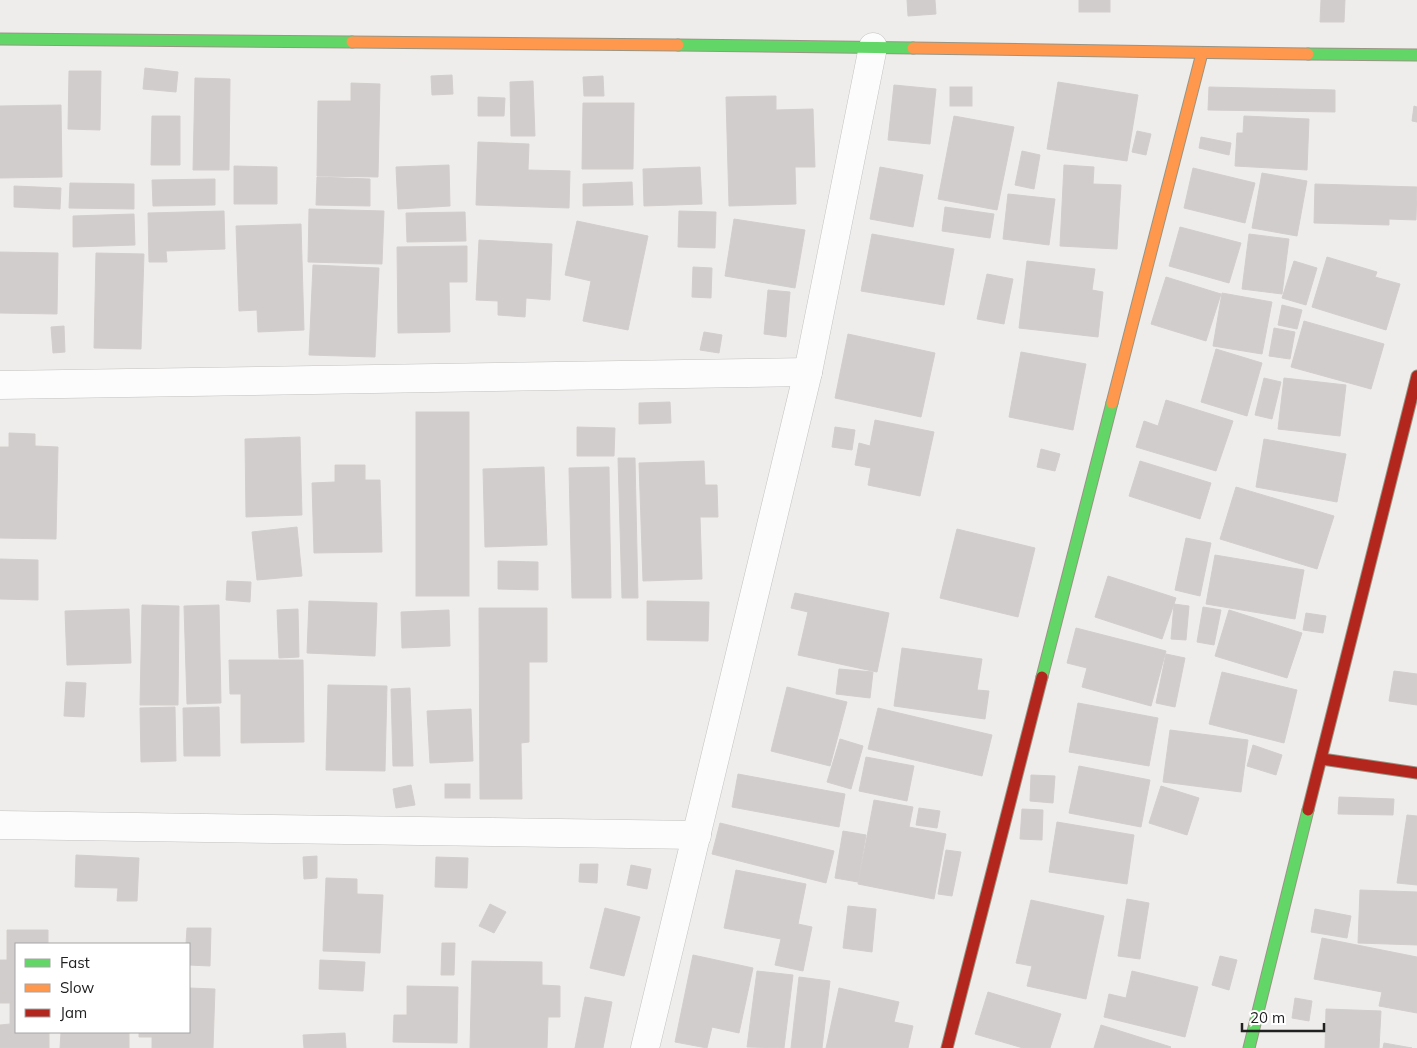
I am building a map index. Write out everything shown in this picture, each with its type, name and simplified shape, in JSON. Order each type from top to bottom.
[{"type":"street","points":[[0,39],[873,46],[1202,53],[1417,55]]},
{"type":"street","points":[[645,1048],[808,372],[873,46]]},
{"type":"street","points":[[947,1048],[1202,53]]},
{"type":"street","points":[[0,385],[808,372]]},
{"type":"street","points":[[1249,1048],[1417,376]]},
{"type":"street","points":[[1322,759],[1417,773]]},
{"type":"street","points":[[0,825],[697,835]]},
{"type":"building","points":[[907,0],[935,0],[936,14],[908,16]]},
{"type":"building","points":[[1079,0],[1110,0],[1110,12],[1079,12]]},
{"type":"building","points":[[1321,0],[1345,0],[1344,22],[1320,22]]},
{"type":"building","points":[[145,68],[178,72],[176,92],[143,89]]},
{"type":"building","points":[[69,71],[101,71],[100,130],[68,129]]},
{"type":"building","points":[[452,75],[453,94],[432,95],[431,76]]},
{"type":"building","points":[[603,76],[604,96],[584,96],[583,77]]},
{"type":"building","points":[[195,78],[230,79],[229,170],[193,170]]},
{"type":"building","points":[[533,81],[535,136],[511,136],[510,82]]},
{"type":"building","points":[[1058,82],[1138,95],[1127,161],[1047,149]]},
{"type":"building","points":[[351,83],[380,84],[378,177],[317,176],[318,101],[351,101]]},
{"type":"building","points":[[894,85],[936,89],[930,144],[888,140]]},
{"type":"building","points":[[950,87],[972,87],[972,106],[950,106]]},
{"type":"building","points":[[1209,87],[1335,90],[1335,112],[1208,110]]},
{"type":"building","points":[[776,96],[776,110],[813,109],[815,167],[795,167],[796,204],[729,206],[726,97]]},
{"type":"building","points":[[478,97],[505,98],[504,116],[478,116]]},
{"type":"building","points":[[583,103],[634,103],[633,169],[582,169]]},
{"type":"building","points":[[61,105],[62,177],[0,178],[0,106]]},
{"type":"building","points":[[1414,106],[1417,107],[1417,122],[1412,121]]},
{"type":"building","points":[[152,116],[180,116],[180,165],[151,165]]},
{"type":"building","points":[[954,116],[1014,127],[997,210],[938,199]]},
{"type":"building","points":[[1244,116],[1309,119],[1307,170],[1235,166],[1237,133],[1243,133]]},
{"type":"building","points":[[1137,131],[1151,134],[1146,155],[1132,152]]},
{"type":"building","points":[[1201,137],[1231,143],[1229,155],[1199,148]]},
{"type":"building","points":[[478,142],[529,144],[528,170],[570,171],[569,208],[476,205]]},
{"type":"building","points":[[1022,151],[1040,155],[1034,189],[1015,185]]},
{"type":"building","points":[[449,165],[450,206],[398,209],[396,167]]},
{"type":"building","points":[[1064,165],[1094,167],[1093,184],[1121,185],[1117,249],[1060,246]]},
{"type":"building","points":[[234,166],[277,167],[277,204],[234,204]]},
{"type":"building","points":[[700,167],[702,204],[644,206],[643,169]]},
{"type":"building","points":[[880,167],[923,175],[913,227],[870,219]]},
{"type":"building","points":[[1193,168],[1255,183],[1245,223],[1184,208]]},
{"type":"building","points":[[1262,173],[1307,181],[1297,236],[1252,228]]},
{"type":"building","points":[[317,177],[370,179],[370,206],[316,205]]},
{"type":"building","points":[[215,179],[215,205],[153,206],[152,180]]},
{"type":"building","points":[[632,182],[633,205],[583,206],[583,184]]},
{"type":"building","points":[[70,183],[134,184],[134,209],[69,208]]},
{"type":"building","points":[[1315,184],[1417,187],[1416,220],[1389,219],[1389,225],[1314,223]]},
{"type":"building","points":[[14,186],[61,188],[60,209],[14,207]]},
{"type":"building","points":[[1008,194],[1055,199],[1049,245],[1003,239]]},
{"type":"building","points":[[945,207],[994,214],[990,238],[942,231]]},
{"type":"building","points":[[309,209],[384,211],[382,264],[308,262]]},
{"type":"building","points":[[224,211],[225,249],[166,251],[167,262],[149,262],[148,213]]},
{"type":"building","points":[[679,211],[716,212],[715,248],[678,247]]},
{"type":"building","points":[[465,212],[466,241],[407,242],[406,213]]},
{"type":"building","points":[[134,214],[135,245],[73,247],[73,216]]},
{"type":"building","points":[[734,219],[805,230],[795,288],[725,276]]},
{"type":"building","points":[[577,221],[648,236],[628,330],[583,321],[591,281],[565,275]]},
{"type":"building","points":[[301,224],[304,330],[258,332],[257,310],[239,311],[236,226]]},
{"type":"building","points":[[1180,227],[1241,243],[1229,283],[1169,266]]},
{"type":"building","points":[[872,234],[954,249],[944,305],[861,291]]},
{"type":"building","points":[[1249,234],[1289,239],[1282,294],[1242,289]]},
{"type":"building","points":[[479,240],[552,244],[550,300],[526,298],[525,317],[498,315],[498,301],[476,300]]},
{"type":"building","points":[[467,246],[467,282],[449,282],[450,332],[398,333],[397,247]]},
{"type":"building","points":[[0,252],[58,253],[57,314],[0,313]]},
{"type":"building","points":[[96,253],[144,254],[141,349],[94,348]]},
{"type":"building","points":[[1327,257],[1377,272],[1375,277],[1400,284],[1386,330],[1312,307]]},
{"type":"building","points":[[1027,261],[1095,269],[1092,290],[1103,292],[1098,337],[1019,328]]},
{"type":"building","points":[[1294,261],[1317,268],[1306,305],[1282,298]]},
{"type":"building","points":[[313,265],[379,268],[375,357],[309,355]]},
{"type":"building","points":[[693,267],[712,268],[711,298],[692,297]]},
{"type":"building","points":[[987,274],[1013,279],[1004,324],[977,319]]},
{"type":"building","points":[[1166,277],[1221,294],[1206,341],[1151,324]]},
{"type":"building","points":[[768,290],[790,292],[786,337],[764,334]]},
{"type":"building","points":[[1222,293],[1272,302],[1262,354],[1213,346]]},
{"type":"building","points":[[1282,305],[1302,310],[1297,329],[1278,325]]},
{"type":"building","points":[[1304,321],[1384,344],[1371,389],[1291,367]]},
{"type":"building","points":[[64,326],[65,352],[53,353],[51,327]]},
{"type":"building","points":[[1274,328],[1295,332],[1290,359],[1269,356]]},
{"type":"building","points":[[704,332],[722,335],[719,353],[700,350]]},
{"type":"building","points":[[848,334],[935,353],[921,417],[835,398]]},
{"type":"building","points":[[1216,349],[1262,363],[1247,416],[1201,402]]},
{"type":"building","points":[[1021,352],[1086,364],[1073,430],[1009,417]]},
{"type":"building","points":[[1264,378],[1281,382],[1272,419],[1255,415]]},
{"type":"building","points":[[1284,378],[1346,385],[1340,436],[1278,429]]},
{"type":"building","points":[[1166,400],[1233,421],[1216,471],[1136,447],[1144,421],[1158,426]]},
{"type":"building","points":[[670,402],[671,423],[639,424],[639,403]]},
{"type":"building","points":[[416,412],[469,412],[469,596],[416,596]]},
{"type":"building","points":[[875,420],[934,432],[920,496],[868,485],[871,468],[855,465],[859,443],[870,446]]},
{"type":"building","points":[[577,427],[615,428],[614,456],[577,456]]},
{"type":"building","points":[[835,427],[855,430],[852,450],[832,447]]},
{"type":"building","points":[[9,433],[35,434],[35,446],[58,447],[56,539],[0,538],[0,447],[9,447]]},
{"type":"building","points":[[300,437],[302,515],[246,517],[245,439]]},
{"type":"building","points":[[1264,439],[1346,454],[1337,502],[1256,487]]},
{"type":"building","points":[[1041,449],[1060,454],[1055,471],[1037,467]]},
{"type":"building","points":[[618,458],[635,458],[638,598],[622,598]]},
{"type":"building","points":[[704,461],[705,485],[717,485],[718,517],[700,517],[702,579],[643,581],[639,463]]},
{"type":"building","points":[[1140,461],[1211,483],[1200,519],[1129,496]]},
{"type":"building","points":[[335,465],[365,465],[365,480],[380,480],[382,552],[314,553],[312,483],[335,482]]},
{"type":"building","points":[[544,467],[547,545],[485,547],[483,469]]},
{"type":"building","points":[[609,467],[611,598],[572,598],[569,468]]},
{"type":"building","points":[[1236,487],[1334,516],[1317,569],[1220,539]]},
{"type":"building","points":[[297,527],[302,576],[257,580],[252,532]]},
{"type":"building","points":[[957,529],[1035,548],[1018,617],[940,598]]},
{"type":"building","points":[[1186,538],[1211,543],[1200,596],[1175,590]]},
{"type":"building","points":[[1215,555],[1304,570],[1295,619],[1206,604]]},
{"type":"building","points":[[0,559],[38,560],[38,600],[0,599]]},
{"type":"building","points":[[498,561],[538,562],[538,590],[498,589]]},
{"type":"building","points":[[1108,576],[1176,598],[1162,639],[1095,617]]},
{"type":"building","points":[[227,581],[251,582],[250,602],[226,600]]},
{"type":"building","points":[[795,593],[889,613],[877,672],[798,655],[808,612],[791,608]]},
{"type":"building","points":[[309,601],[377,603],[375,656],[307,653]]},
{"type":"building","points":[[647,601],[709,602],[708,641],[647,640]]},
{"type":"building","points":[[1174,604],[1189,606],[1186,640],[1171,639]]},
{"type":"building","points":[[142,605],[179,606],[178,705],[140,705]]},
{"type":"building","points":[[219,605],[221,703],[187,704],[184,606]]},
{"type":"building","points":[[1203,607],[1221,610],[1214,645],[1197,642]]},
{"type":"building","points":[[479,608],[547,608],[547,662],[529,662],[529,742],[521,743],[522,799],[480,799]]},
{"type":"building","points":[[129,609],[131,663],[67,665],[65,611]]},
{"type":"building","points":[[298,609],[299,657],[279,658],[277,610]]},
{"type":"building","points":[[449,610],[450,646],[402,648],[401,612]]},
{"type":"building","points":[[1229,610],[1302,633],[1287,678],[1215,656]]},
{"type":"building","points":[[1306,613],[1326,616],[1323,633],[1303,630]]},
{"type":"building","points":[[1076,628],[1166,651],[1151,706],[1082,687],[1087,668],[1067,663]]},
{"type":"building","points":[[902,648],[982,659],[977,690],[989,691],[985,719],[894,706]]},
{"type":"building","points":[[1166,654],[1185,658],[1175,707],[1156,703]]},
{"type":"building","points":[[229,660],[303,660],[304,742],[241,743],[241,694],[230,694]]},
{"type":"building","points":[[839,669],[873,672],[870,698],[836,694]]},
{"type":"building","points":[[1394,671],[1417,674],[1417,705],[1389,701]]},
{"type":"building","points":[[1222,672],[1297,690],[1284,743],[1209,724]]},
{"type":"building","points":[[66,682],[86,683],[84,717],[64,716]]},
{"type":"building","points":[[328,685],[387,686],[385,771],[326,770]]},
{"type":"building","points":[[787,687],[847,702],[830,766],[771,751]]},
{"type":"building","points":[[410,688],[413,766],[393,766],[391,689]]},
{"type":"building","points":[[1078,703],[1158,718],[1149,766],[1069,752]]},
{"type":"building","points":[[175,707],[176,761],[141,762],[140,708]]},
{"type":"building","points":[[219,707],[220,756],[184,756],[183,708]]},
{"type":"building","points":[[878,708],[992,735],[982,776],[868,749]]},
{"type":"building","points":[[471,709],[473,761],[430,763],[427,711]]},
{"type":"building","points":[[1170,730],[1248,740],[1241,792],[1163,782]]},
{"type":"building","points":[[840,739],[863,746],[851,789],[827,782]]},
{"type":"building","points":[[1253,745],[1282,755],[1276,775],[1247,766]]},
{"type":"building","points":[[866,757],[914,766],[907,801],[859,791]]},
{"type":"building","points":[[1079,766],[1150,780],[1141,827],[1069,813]]},
{"type":"building","points":[[738,774],[845,794],[839,827],[732,807]]},
{"type":"building","points":[[1031,775],[1055,776],[1053,803],[1030,801]]},
{"type":"building","points":[[445,784],[470,784],[470,798],[445,798]]},
{"type":"building","points":[[411,785],[415,805],[396,808],[393,789]]},
{"type":"building","points":[[1161,786],[1199,798],[1187,835],[1149,823]]},
{"type":"building","points":[[1339,797],[1394,799],[1393,815],[1338,814]]},
{"type":"building","points":[[874,800],[913,807],[909,827],[946,834],[934,899],[858,884]]},
{"type":"building","points":[[919,808],[940,811],[937,828],[916,825]]},
{"type":"building","points":[[1022,809],[1043,810],[1042,840],[1020,839]]},
{"type":"building","points":[[1407,815],[1417,816],[1417,885],[1397,883]]},
{"type":"building","points":[[1057,822],[1134,835],[1127,884],[1049,872]]},
{"type":"building","points":[[720,823],[834,851],[826,883],[712,854]]},
{"type":"building","points":[[843,831],[866,835],[858,882],[835,878]]},
{"type":"building","points":[[946,850],[961,852],[952,896],[938,894]]},
{"type":"building","points":[[76,855],[139,858],[137,901],[117,901],[118,888],[75,887]]},
{"type":"building","points":[[317,856],[317,878],[304,879],[303,857]]},
{"type":"building","points":[[436,857],[468,858],[467,888],[435,887]]},
{"type":"building","points":[[580,864],[598,864],[597,883],[579,882]]},
{"type":"building","points":[[631,865],[651,869],[647,889],[627,885]]},
{"type":"building","points":[[736,870],[806,884],[798,924],[812,927],[803,971],[775,965],[781,939],[724,928]]},
{"type":"building","points":[[326,878],[357,879],[357,894],[383,895],[380,953],[323,951]]},
{"type":"building","points":[[1360,890],[1417,892],[1417,945],[1358,943]]},
{"type":"building","points":[[1127,899],[1149,903],[1140,959],[1118,956]]},
{"type":"building","points":[[1031,900],[1104,916],[1086,999],[1027,986],[1032,966],[1016,963]]},
{"type":"building","points":[[490,904],[506,912],[494,933],[479,926]]},
{"type":"building","points":[[848,906],[876,909],[872,952],[843,948]]},
{"type":"building","points":[[605,908],[640,917],[624,976],[590,968]]},
{"type":"building","points":[[1315,909],[1351,916],[1347,938],[1311,932]]},
{"type":"building","points":[[187,928],[211,928],[210,966],[190,965],[190,943],[186,943]]},
{"type":"building","points":[[7,930],[48,930],[48,943],[15,943],[15,1033],[49,1033],[49,1048],[0,1048],[0,1025],[10,1024],[10,1003],[0,1003],[0,960],[7,960]]},
{"type":"building","points":[[1322,938],[1417,957],[1417,1013],[1379,1006],[1382,992],[1314,979]]},
{"type":"building","points":[[442,943],[455,943],[454,975],[441,975]]},
{"type":"building","points":[[693,955],[753,968],[739,1033],[712,1027],[707,1048],[675,1042]]},
{"type":"building","points":[[1220,956],[1237,960],[1229,990],[1212,985]]},
{"type":"building","points":[[320,960],[365,962],[363,991],[319,989]]},
{"type":"building","points":[[472,961],[542,962],[542,985],[560,986],[560,1017],[548,1017],[547,1048],[470,1048]]},
{"type":"building","points":[[757,971],[793,975],[784,1048],[747,1047]]},
{"type":"building","points":[[1132,971],[1198,987],[1185,1037],[1104,1017],[1109,994],[1126,998]]},
{"type":"building","points":[[799,977],[830,981],[822,1048],[791,1048]]},
{"type":"building","points":[[407,986],[458,987],[457,1043],[393,1042],[394,1015],[407,1015]]},
{"type":"building","points":[[190,988],[215,989],[213,1048],[152,1048],[152,1037],[139,1037],[139,1033],[190,1033]]},
{"type":"building","points":[[839,988],[899,1002],[894,1022],[913,1026],[908,1048],[826,1048]]},
{"type":"building","points":[[988,992],[1061,1014],[1050,1048],[1023,1048],[975,1034]]},
{"type":"building","points":[[585,997],[612,1002],[603,1048],[575,1048]]},
{"type":"building","points":[[1295,998],[1312,1001],[1309,1021],[1292,1018]]},
{"type":"building","points":[[1326,1009],[1381,1011],[1379,1048],[1325,1048]]},
{"type":"building","points":[[1101,1025],[1171,1047],[1094,1048]]},
{"type":"building","points":[[61,1033],[129,1033],[129,1048],[60,1048]]},
{"type":"building","points":[[345,1033],[346,1048],[304,1048],[303,1035]]},
{"type":"building","points":[[1384,1043],[1412,1048],[1383,1048]]},
{"type":"traffic: fast","points":[[0,39],[352,42]]},
{"type":"traffic: fast","points":[[678,45],[913,48]]},
{"type":"traffic: fast","points":[[1308,54],[1417,55]]},
{"type":"traffic: fast","points":[[1042,677],[1112,403]]},
{"type":"traffic: fast","points":[[1249,1048],[1308,810]]},
{"type":"traffic: slow","points":[[352,42],[678,45]]},
{"type":"traffic: slow","points":[[913,48],[1308,54]]},
{"type":"traffic: slow","points":[[1112,403],[1202,53]]},
{"type":"traffic: jam","points":[[1308,810],[1417,376]]},
{"type":"traffic: jam","points":[[947,1048],[1042,677]]},
{"type":"traffic: jam","points":[[1322,759],[1417,773]]}]
